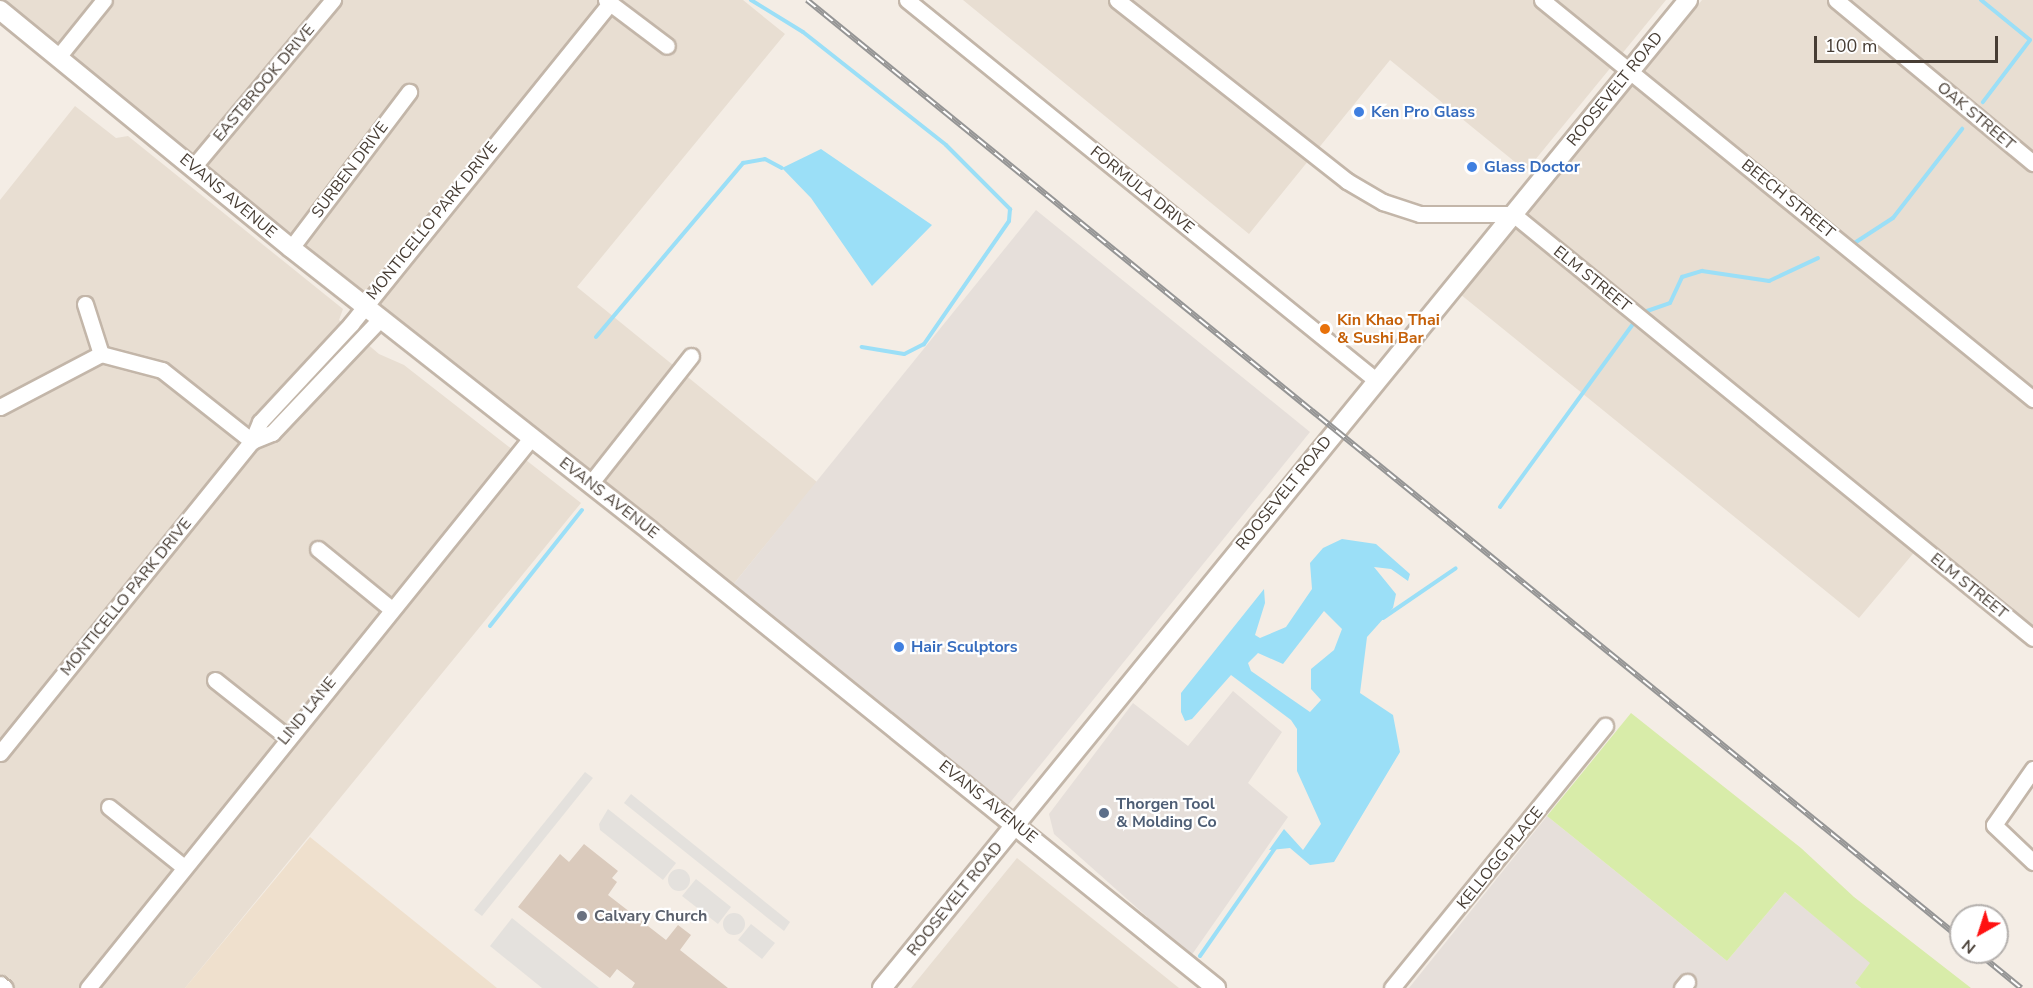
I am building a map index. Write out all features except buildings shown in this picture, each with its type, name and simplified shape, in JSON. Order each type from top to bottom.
[{"type":"street","points":[[58,57],[104,0]]},
{"type":"street","name":"EASTBROOK DRIVE","points":[[194,166],[333,0]]},
{"type":"street","name":"FORMULA DRIVE","points":[[907,0],[1377,381]]},
{"type":"street","points":[[1117,0],[1347,181],[1383,202],[1420,214],[1513,214]]},
{"type":"street","name":"BEECH STREET","points":[[1542,0],[2033,399]]},
{"type":"street","name":"ROOSEVELT ROAD","points":[[882,988],[1688,0]]},
{"type":"street","name":"OAK STREET","points":[[1836,0],[2033,163]]},
{"type":"street","points":[[608,2],[667,46]]},
{"type":"street","name":"MONTICELLO PARK DRIVE","points":[[0,753],[252,441],[260,422],[363,306],[608,2]]},
{"type":"street","name":"EVANS AVENUE","points":[[0,10],[363,306],[1016,824],[1216,988]]},
{"type":"street","name":"SURBEN DRIVE","points":[[291,248],[409,92]]},
{"type":"street","name":"ELM STREET","points":[[1513,214],[2033,639]]},
{"type":"street","points":[[85,304],[101,354]]},
{"type":"street","name":"MONTICELLO PARK DRIVE","points":[[252,441],[272,433],[380,319]]},
{"type":"street","points":[[0,407],[101,354],[162,370],[252,441]]},
{"type":"street","points":[[590,484],[691,356]]},
{"type":"street","name":"LIND LANE","points":[[88,988],[390,608],[531,438]]},
{"type":"street","points":[[318,549],[390,608]]},
{"type":"street","points":[[216,680],[287,737]]},
{"type":"street","name":"KELLOGG PLACE","points":[[1392,988],[1605,726]]},
{"type":"street","points":[[2033,769],[1994,825],[2033,862]]},
{"type":"street","points":[[109,807],[184,867]]},
{"type":"street","points":[[0,984],[5,988]]},
{"type":"shaded area","points":[[0,0],[743,0],[785,34],[577,287],[817,482],[732,586]]},
{"type":"shaded area","points":[[963,0],[1666,0],[1526,171],[1390,60],[1249,234]]},
{"type":"shaded area","points":[[1702,0],[2033,0],[2033,633],[1922,543],[1859,618],[1460,294]]},
{"type":"shaded area","points":[[75,106],[116,138],[128,136],[343,309],[339,320],[379,354],[404,365],[581,503],[185,988],[0,988],[0,200]]},
{"type":"shaded area","points":[[1036,210],[1310,432],[1008,805],[732,586]]},
{"type":"shaded area","points":[[1233,691],[1282,732],[1248,783],[1288,817],[1191,956],[1054,834],[1049,814],[1133,703],[1188,746]]},
{"type":"shaded area","points":[[585,772],[593,778],[482,916],[474,910]]},
{"type":"shaded area","points":[[631,794],[790,922],[784,931],[624,803]]},
{"type":"shaded area","points":[[608,809],[676,863],[663,880],[600,830],[599,824]]},
{"type":"shaded area","points":[[1547,816],[1727,961],[1785,892],[1871,963],[1855,983],[1861,988],[1409,988]]},
{"type":"shaded area","points":[[310,837],[497,988],[185,988]]},
{"type":"shaded area","points":[[1017,858],[1179,988],[911,988]]},
{"type":"shaded area","points":[[679,869],[687,872],[690,880],[687,888],[679,891],[671,888],[668,880],[671,872]]},
{"type":"shaded area","points":[[696,879],[731,907],[718,924],[682,896]]},
{"type":"shaded area","points":[[734,913],[742,916],[745,924],[742,932],[734,935],[726,932],[723,924],[726,916]]},
{"type":"shaded area","points":[[512,918],[599,988],[542,988],[490,946]]},
{"type":"shaded area","points":[[751,924],[775,943],[762,959],[738,940]]},
{"type":"green space","points":[[1631,713],[1801,848],[1854,897],[1971,988],[1861,988],[1855,983],[1870,963],[1785,892],[1727,961],[1547,816]]},
{"type":"water","points":[[821,149],[932,225],[872,286],[811,198],[782,168]]},
{"type":"water","points":[[1342,539],[1376,544],[1410,574],[1408,581],[1391,569],[1374,567],[1396,594],[1393,608],[1367,637],[1360,693],[1393,715],[1400,752],[1334,862],[1310,865],[1290,848],[1269,850],[1284,829],[1303,850],[1321,824],[1297,771],[1297,729],[1291,720],[1231,675],[1192,719],[1185,721],[1181,712],[1181,693],[1264,589],[1265,603],[1255,635],[1260,638],[1286,627],[1312,589],[1310,563],[1323,548]],"holes":[[[1324,611],[1342,629],[1334,650],[1311,669],[1311,689],[1321,700],[1310,712],[1251,671],[1248,663],[1258,653],[1283,664]]]},
{"type":"waterway","points":[[751,0],[803,32],[946,145],[1010,209],[1009,221],[924,344],[904,354],[862,347]]},
{"type":"waterway","points":[[1981,0],[2030,40],[1983,102]]},
{"type":"waterway","points":[[1856,242],[1893,218],[1962,129]]},
{"type":"waterway","points":[[596,337],[743,163],[765,159],[782,168]]},
{"type":"waterway","points":[[1647,311],[1670,303],[1682,277],[1702,271],[1769,281],[1818,258]]},
{"type":"waterway","points":[[1500,507],[1632,325]]},
{"type":"waterway","points":[[490,626],[582,510]]},
{"type":"waterway","points":[[1383,618],[1456,568]]},
{"type":"waterway","points":[[1200,956],[1275,848]]},
{"type":"railway","points":[[807,0],[1949,929]]},
{"type":"railway","points":[[1992,964],[2021,988]]},
{"type":"place","name":"Ken Pro Glass","points":[[1359,112]]},
{"type":"place","name":"Glass Doctor","points":[[1472,167]]},
{"type":"place","name":"Kin Khao Thai & Sushi Bar","points":[[1325,329]]},
{"type":"place","name":"Hair Sculptors","points":[[899,647]]},
{"type":"place","name":"Thorgen Tool & Molding Co","points":[[1104,813]]},
{"type":"place","name":"Calvary Church","points":[[582,916]]}]
